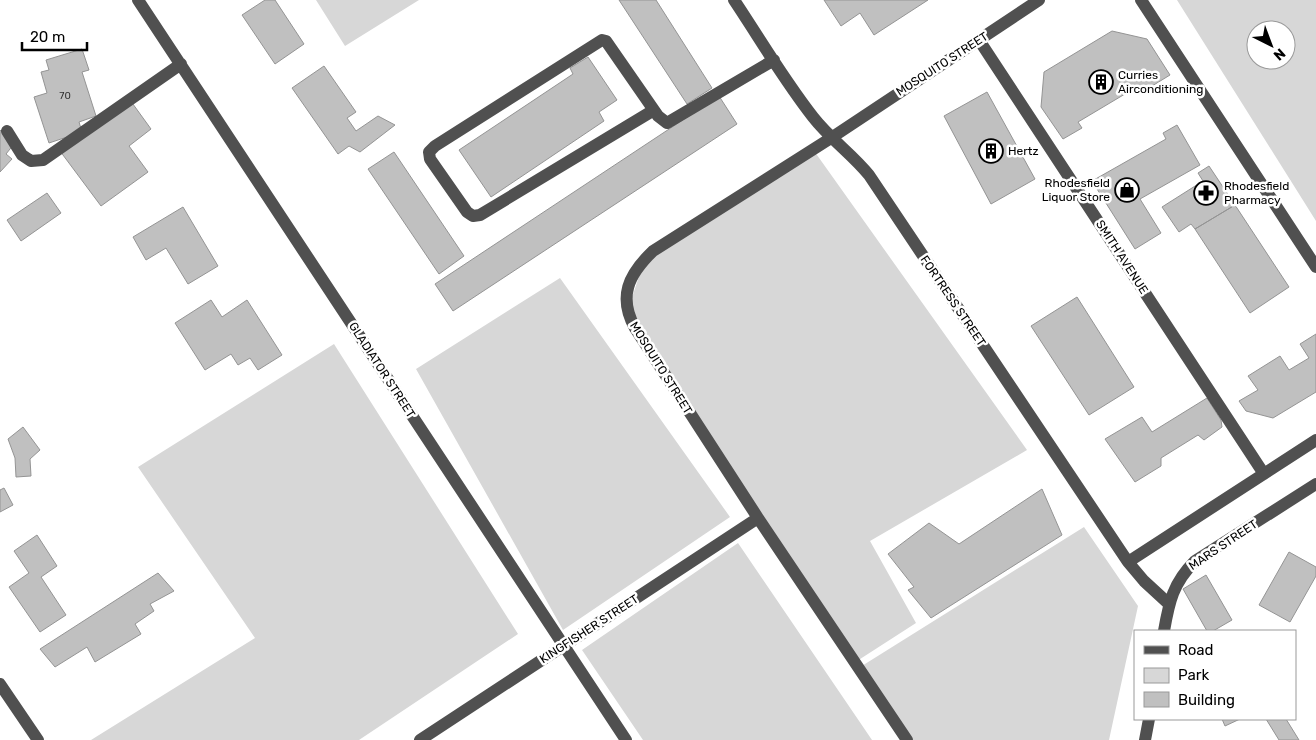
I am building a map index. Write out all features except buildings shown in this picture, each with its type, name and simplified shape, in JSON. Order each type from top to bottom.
[{"type":"street","name":"GLADIATOR STREET","points":[[138,0],[562,646],[626,740]]},
{"type":"street","name":"FORTRESS STREET","points":[[734,0],[814,119],[831,138],[856,159],[869,175],[1128,562],[1144,581],[1169,604]]},
{"type":"street","name":"MOSQUITO STREET","points":[[907,740],[758,518],[635,328],[626,307],[626,297],[631,279],[640,263],[653,251],[831,138],[1039,0]]},
{"type":"street","points":[[1141,0],[1316,267]]},
{"type":"street","points":[[654,110],[480,215],[473,216],[467,212],[430,159],[429,152],[435,146],[602,40],[606,41],[654,110],[667,123],[774,60]]},
{"type":"street","name":"SMITH AVENUE","points":[[979,40],[1264,474]]},
{"type":"street","points":[[7,131],[22,155],[31,162],[43,160],[181,64]]},
{"type":"street","points":[[1128,562],[1316,440]]},
{"type":"street","name":"MARS STREET","points":[[1164,630],[1169,604],[1176,584],[1186,571],[1196,562],[1316,484]]},
{"type":"street","name":"KINGFISHER STREET","points":[[420,740],[758,518]]},
{"type":"street","points":[[0,684],[38,740]]},
{"type":"street","points":[[1145,740],[1149,720]]},
{"type":"green space","points":[[316,0],[419,0],[345,46]]},
{"type":"green space","points":[[1177,0],[1316,0],[1316,221]]},
{"type":"green space","points":[[812,148],[1027,450],[870,541],[916,623],[857,661],[627,312],[646,256]]},
{"type":"green space","points":[[560,278],[730,517],[563,630],[416,369]]},
{"type":"green space","points":[[334,344],[518,634],[359,740],[91,740],[255,638],[138,467]]},
{"type":"green space","points":[[1084,527],[1138,606],[1109,740],[910,740],[857,669]]},
{"type":"green space","points":[[738,543],[872,740],[643,740],[582,650]]},
{"type":"place","name":"Curries Airconditioning","points":[[1101,82]]},
{"type":"place","name":"Hertz","points":[[991,151]]},
{"type":"place","name":"Rhodesfield Liquor Store","points":[[1127,190]]},
{"type":"place","name":"Rhodesfield Pharmacy","points":[[1206,193]]}]
